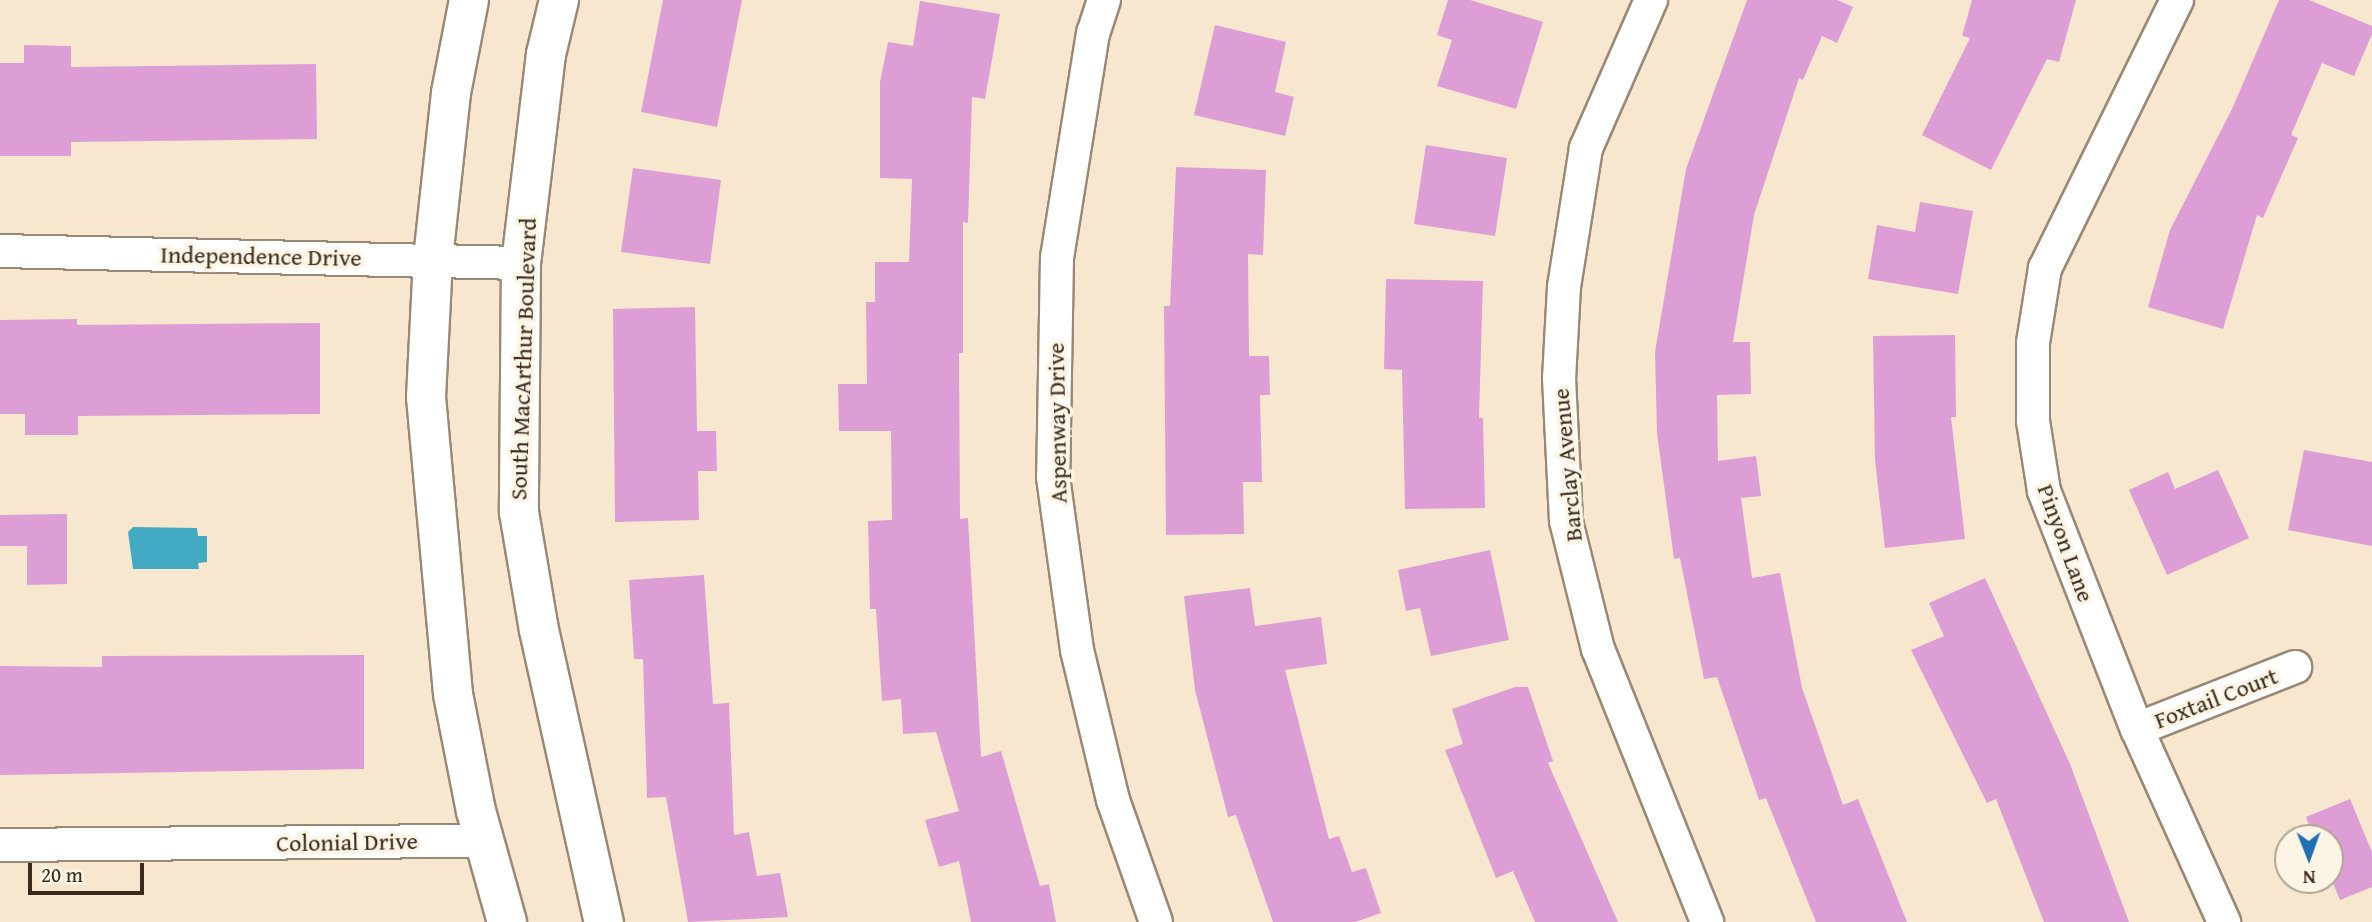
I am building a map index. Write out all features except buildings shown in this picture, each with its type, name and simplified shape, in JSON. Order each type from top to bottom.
[{"type":"main road","points":[[469,0],[451,93],[433,259],[426,397],[436,549],[453,694],[484,841],[507,922]]},
{"type":"main road","name":"South MacArthur Boulevard","points":[[559,0],[546,54],[521,263],[519,512],[539,630],[604,922]]},
{"type":"street","name":"Aspenway Drive","points":[[1104,0],[1093,33],[1058,257],[1053,477],[1077,650],[1113,800],[1156,922]]},
{"type":"street","name":"Barclay Avenue","points":[[1651,0],[1586,148],[1564,288],[1559,378],[1566,521],[1598,649],[1707,922]]},
{"type":"street","name":"Pinyon Lane","points":[[2177,0],[2045,268],[2033,343],[2033,421],[2045,491],[2137,729],[2224,922]]},
{"type":"street","name":"Independence Drive","points":[[0,251],[521,263]]},
{"type":"street","name":"Foxtail Court","points":[[2137,729],[2295,667]]},
{"type":"street","name":"Colonial Drive","points":[[0,845],[484,841]]},
{"type":"water","points":[[133,527],[197,528],[198,536],[207,536],[207,562],[198,563],[199,569],[133,569],[128,532]]}]
